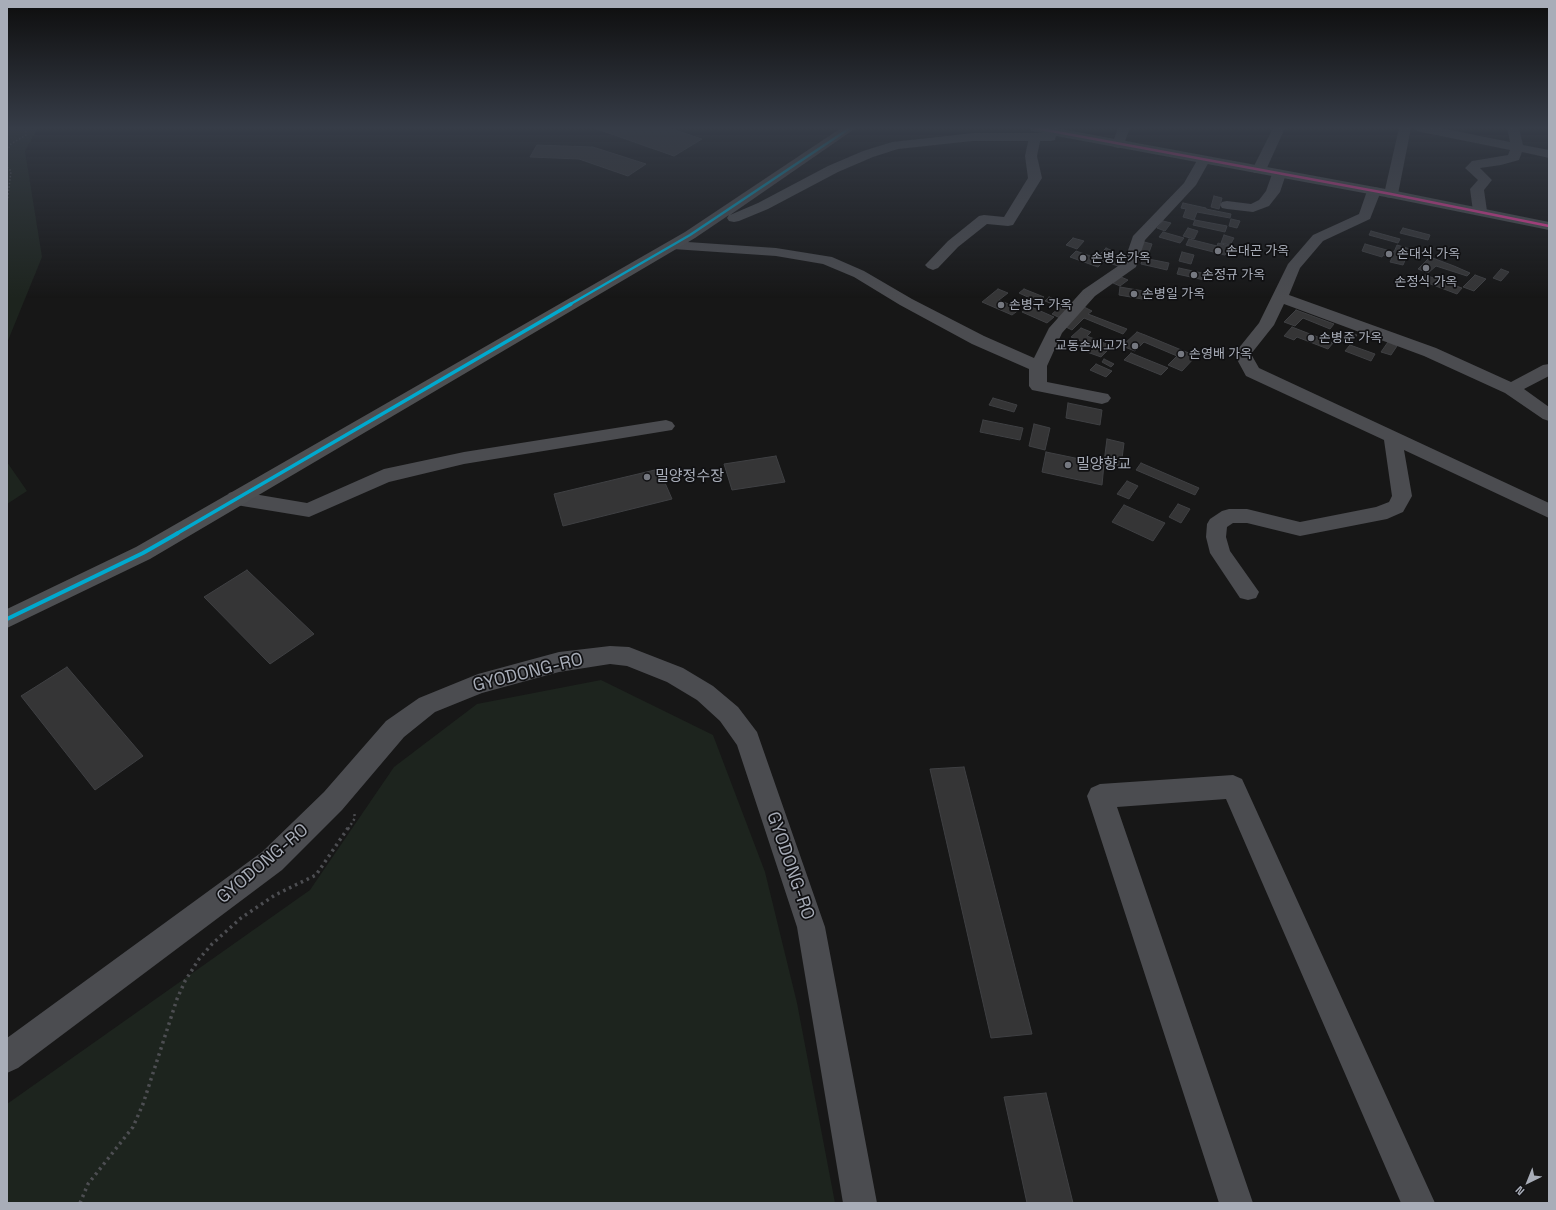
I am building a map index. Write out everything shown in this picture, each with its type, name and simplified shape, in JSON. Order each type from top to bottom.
[{"type":"main road","points":[[7,619],[143,553],[690,235],[766,184]]},
{"type":"main road","points":[[690,235],[763,206],[804,184]]},
{"type":"main road","points":[[1337,184],[1480,211],[1549,226]]},
{"type":"street","points":[[933,265],[953,244],[984,219],[1008,222],[1032,184]]},
{"type":"street","points":[[1102,398],[1038,386],[1038,366],[1055,331],[1089,293],[1131,264],[1138,239],[1189,184]]},
{"type":"street","points":[[1227,205],[1253,208],[1264,203],[1273,192],[1276,184]]},
{"type":"street","points":[[1391,194],[1393,184]]},
{"type":"street","points":[[1480,211],[1477,189],[1481,184]]},
{"type":"street","points":[[1374,191],[1365,216],[1318,238],[1293,267],[1266,325],[1242,354],[1252,372],[1394,437],[1549,511]]},
{"type":"street","points":[[673,245],[776,252],[827,260],[859,274],[906,302],[978,340],[1038,366]]},
{"type":"street","points":[[1280,297],[1430,352],[1511,389],[1549,416]]},
{"type":"street","points":[[1511,389],[1549,369]]},
{"type":"street","points":[[236,498],[309,510],[384,476],[464,458],[666,426]]},
{"type":"street","points":[[1248,592],[1220,553],[1216,537],[1217,524],[1228,516],[1248,516],[1300,529],[1380,514],[1396,507],[1402,496],[1394,437]]},
{"type":"street","name":"GYODONG-RO","points":[[7,1057],[272,860],[301,834],[351,781],[395,729],[427,705],[478,684],[559,662],[610,655],[629,657],[675,674],[705,693],[730,714],[748,740],[811,927],[860,1203]]},
{"type":"street","points":[[1236,1203],[1100,796],[1233,787],[1418,1203]]},
{"type":"path","points":[[7,204],[9,184]]},
{"type":"path","points":[[80,1203],[88,1184],[124,1141],[133,1127],[143,1104],[177,999],[188,976],[212,944],[240,918],[275,895],[316,875],[355,818],[351,781]]},
{"type":"shaded area","points":[[7,184],[30,184],[42,257],[7,343]]},
{"type":"shaded area","points":[[7,462],[27,491],[7,504]]},
{"type":"shaded area","points":[[601,680],[713,735],[765,872],[797,1003],[835,1203],[7,1203],[7,1104],[310,890],[394,767],[477,704]]},
{"type":"building","points":[[1214,196],[1222,198],[1219,209],[1211,207]]},
{"type":"building","points":[[1183,203],[1231,214],[1230,218],[1197,212],[1194,220],[1183,217],[1186,209],[1181,208]]},
{"type":"building","points":[[1231,219],[1240,221],[1237,228],[1229,226]]},
{"type":"building","points":[[1195,220],[1227,226],[1225,232],[1193,225]]},
{"type":"building","points":[[1163,221],[1171,223],[1165,231],[1157,228]]},
{"type":"building","points":[[1188,228],[1198,231],[1194,239],[1183,236]]},
{"type":"building","points":[[1403,228],[1430,235],[1428,240],[1400,233]]},
{"type":"building","points":[[1371,231],[1400,239],[1398,243],[1369,235]]},
{"type":"building","points":[[1163,232],[1184,238],[1180,243],[1159,237]]},
{"type":"building","points":[[1224,235],[1234,238],[1230,245],[1221,243]]},
{"type":"building","points":[[1073,238],[1084,241],[1077,249],[1066,245]]},
{"type":"building","name":"손대곤 가옥","points":[[1189,239],[1217,246],[1218,243],[1229,246],[1225,255],[1186,245]]},
{"type":"building","points":[[1144,242],[1152,244],[1148,255],[1140,253]]},
{"type":"building","name":"손대식 가옥","points":[[1365,244],[1394,252],[1397,245],[1410,249],[1403,265],[1390,262],[1392,258],[1383,255],[1382,257],[1362,251]]},
{"type":"building","name":"손병순가옥","points":[[1106,248],[1115,252],[1110,257],[1122,261],[1118,266],[1104,261],[1098,267],[1070,257],[1076,251],[1096,258]]},
{"type":"building","points":[[1182,252],[1194,255],[1191,264],[1179,261]]},
{"type":"building","name":"손정식 가옥","points":[[1430,257],[1470,273],[1467,276],[1436,266],[1428,273],[1418,269]]},
{"type":"building","points":[[1143,258],[1169,263],[1167,270],[1141,264]]},
{"type":"building","name":"손정규 가옥","points":[[1179,268],[1211,275],[1209,281],[1177,274]]},
{"type":"building","points":[[1501,269],[1509,272],[1501,281],[1493,278]]},
{"type":"building","points":[[1425,275],[1462,288],[1457,294],[1420,280]]},
{"type":"building","points":[[1475,275],[1486,279],[1474,291],[1463,287]]},
{"type":"building","points":[[1121,277],[1128,280],[1120,286],[1113,283]]},
{"type":"building","name":"손병일 가옥","points":[[1120,287],[1149,292],[1148,300],[1119,295]]},
{"type":"building","name":"손병구 가옥","points":[[998,289],[1008,293],[999,300],[1020,309],[1012,315],[982,302]]},
{"type":"building","points":[[1024,289],[1044,297],[1034,306],[1025,302],[1030,298],[1019,293]]},
{"type":"building","points":[[1049,297],[1069,305],[1065,309],[1045,301]]},
{"type":"building","points":[[1029,306],[1054,317],[1047,323],[1022,312]]},
{"type":"building","points":[[1084,307],[1092,311],[1088,314],[1127,329],[1123,334],[1084,318],[1072,330],[1064,326]]},
{"type":"building","points":[[1059,308],[1068,311],[1060,318],[1052,314]]},
{"type":"building","points":[[1296,310],[1334,324],[1330,329],[1303,318],[1295,326],[1284,322]]},
{"type":"building","name":"손병준 가옥","points":[[1292,327],[1333,343],[1328,349],[1297,337],[1294,340],[1284,336]]},
{"type":"building","points":[[1081,328],[1091,332],[1087,336],[1112,346],[1101,357],[1087,352],[1093,346],[1071,337]]},
{"type":"building","points":[[1347,331],[1357,335],[1350,344],[1340,340]]},
{"type":"building","name":"손영배 가옥","points":[[1137,332],[1196,356],[1182,371],[1168,365],[1177,356],[1144,342],[1135,351],[1122,346]]},
{"type":"building","points":[[1388,342],[1397,346],[1391,355],[1381,352]]},
{"type":"building","points":[[1350,345],[1375,354],[1371,361],[1345,351]]},
{"type":"building","points":[[1131,353],[1168,368],[1161,375],[1124,360]]},
{"type":"building","points":[[1104,359],[1114,364],[1111,367],[1102,362]]},
{"type":"building","points":[[1096,364],[1112,371],[1106,377],[1090,370]]},
{"type":"building","points":[[993,398],[1017,405],[1014,412],[989,405]]},
{"type":"building","points":[[1068,403],[1102,410],[1100,425],[1066,418]]},
{"type":"building","points":[[983,420],[1023,428],[1020,440],[980,432]]},
{"type":"building","points":[[1034,424],[1050,428],[1045,450],[1029,446]]},
{"type":"building","points":[[1107,439],[1124,443],[1121,466],[1104,462]]},
{"type":"building","points":[[1046,452],[1104,464],[1102,485],[1042,472]]},
{"type":"building","points":[[776,456],[785,482],[732,490],[724,464]]},
{"type":"building","points":[[1141,463],[1199,488],[1195,495],[1136,470]]},
{"type":"building","points":[[659,469],[672,499],[563,526],[554,494]]},
{"type":"building","points":[[1127,481],[1138,486],[1129,499],[1117,494]]},
{"type":"building","points":[[1178,504],[1190,509],[1181,523],[1169,517]]},
{"type":"building","points":[[1124,505],[1165,523],[1153,541],[1112,522]]},
{"type":"building","points":[[247,570],[314,634],[270,664],[204,597]]},
{"type":"building","points":[[67,667],[143,756],[95,790],[21,696]]},
{"type":"building","points":[[964,767],[1032,1034],[991,1038],[930,769]]},
{"type":"building","points":[[1046,1093],[1073,1203],[1027,1203],[1004,1097]]},
{"type":"transit line","points":[[7,619],[143,553],[690,235],[766,184]]},
{"type":"transit line","points":[[1340,184],[1549,226]]},
{"type":"place","name":"손대곤 가옥","points":[[1218,251]]},
{"type":"place","name":"손대식 가옥","points":[[1389,254]]},
{"type":"place","name":"손병순가옥","points":[[1083,258]]},
{"type":"place","name":"손정식 가옥","points":[[1426,268]]},
{"type":"place","name":"손정규 가옥","points":[[1194,275]]},
{"type":"place","name":"손병일 가옥","points":[[1134,294]]},
{"type":"place","name":"손병구 가옥","points":[[1001,305]]},
{"type":"place","name":"손병준 가옥","points":[[1311,338]]},
{"type":"place","name":"교동손씨고가","points":[[1135,346]]},
{"type":"place","name":"손영배 가옥","points":[[1181,354]]},
{"type":"place","name":"밀양향교","points":[[1068,465]]},
{"type":"place","name":"밀양정수장","points":[[647,477]]}]
